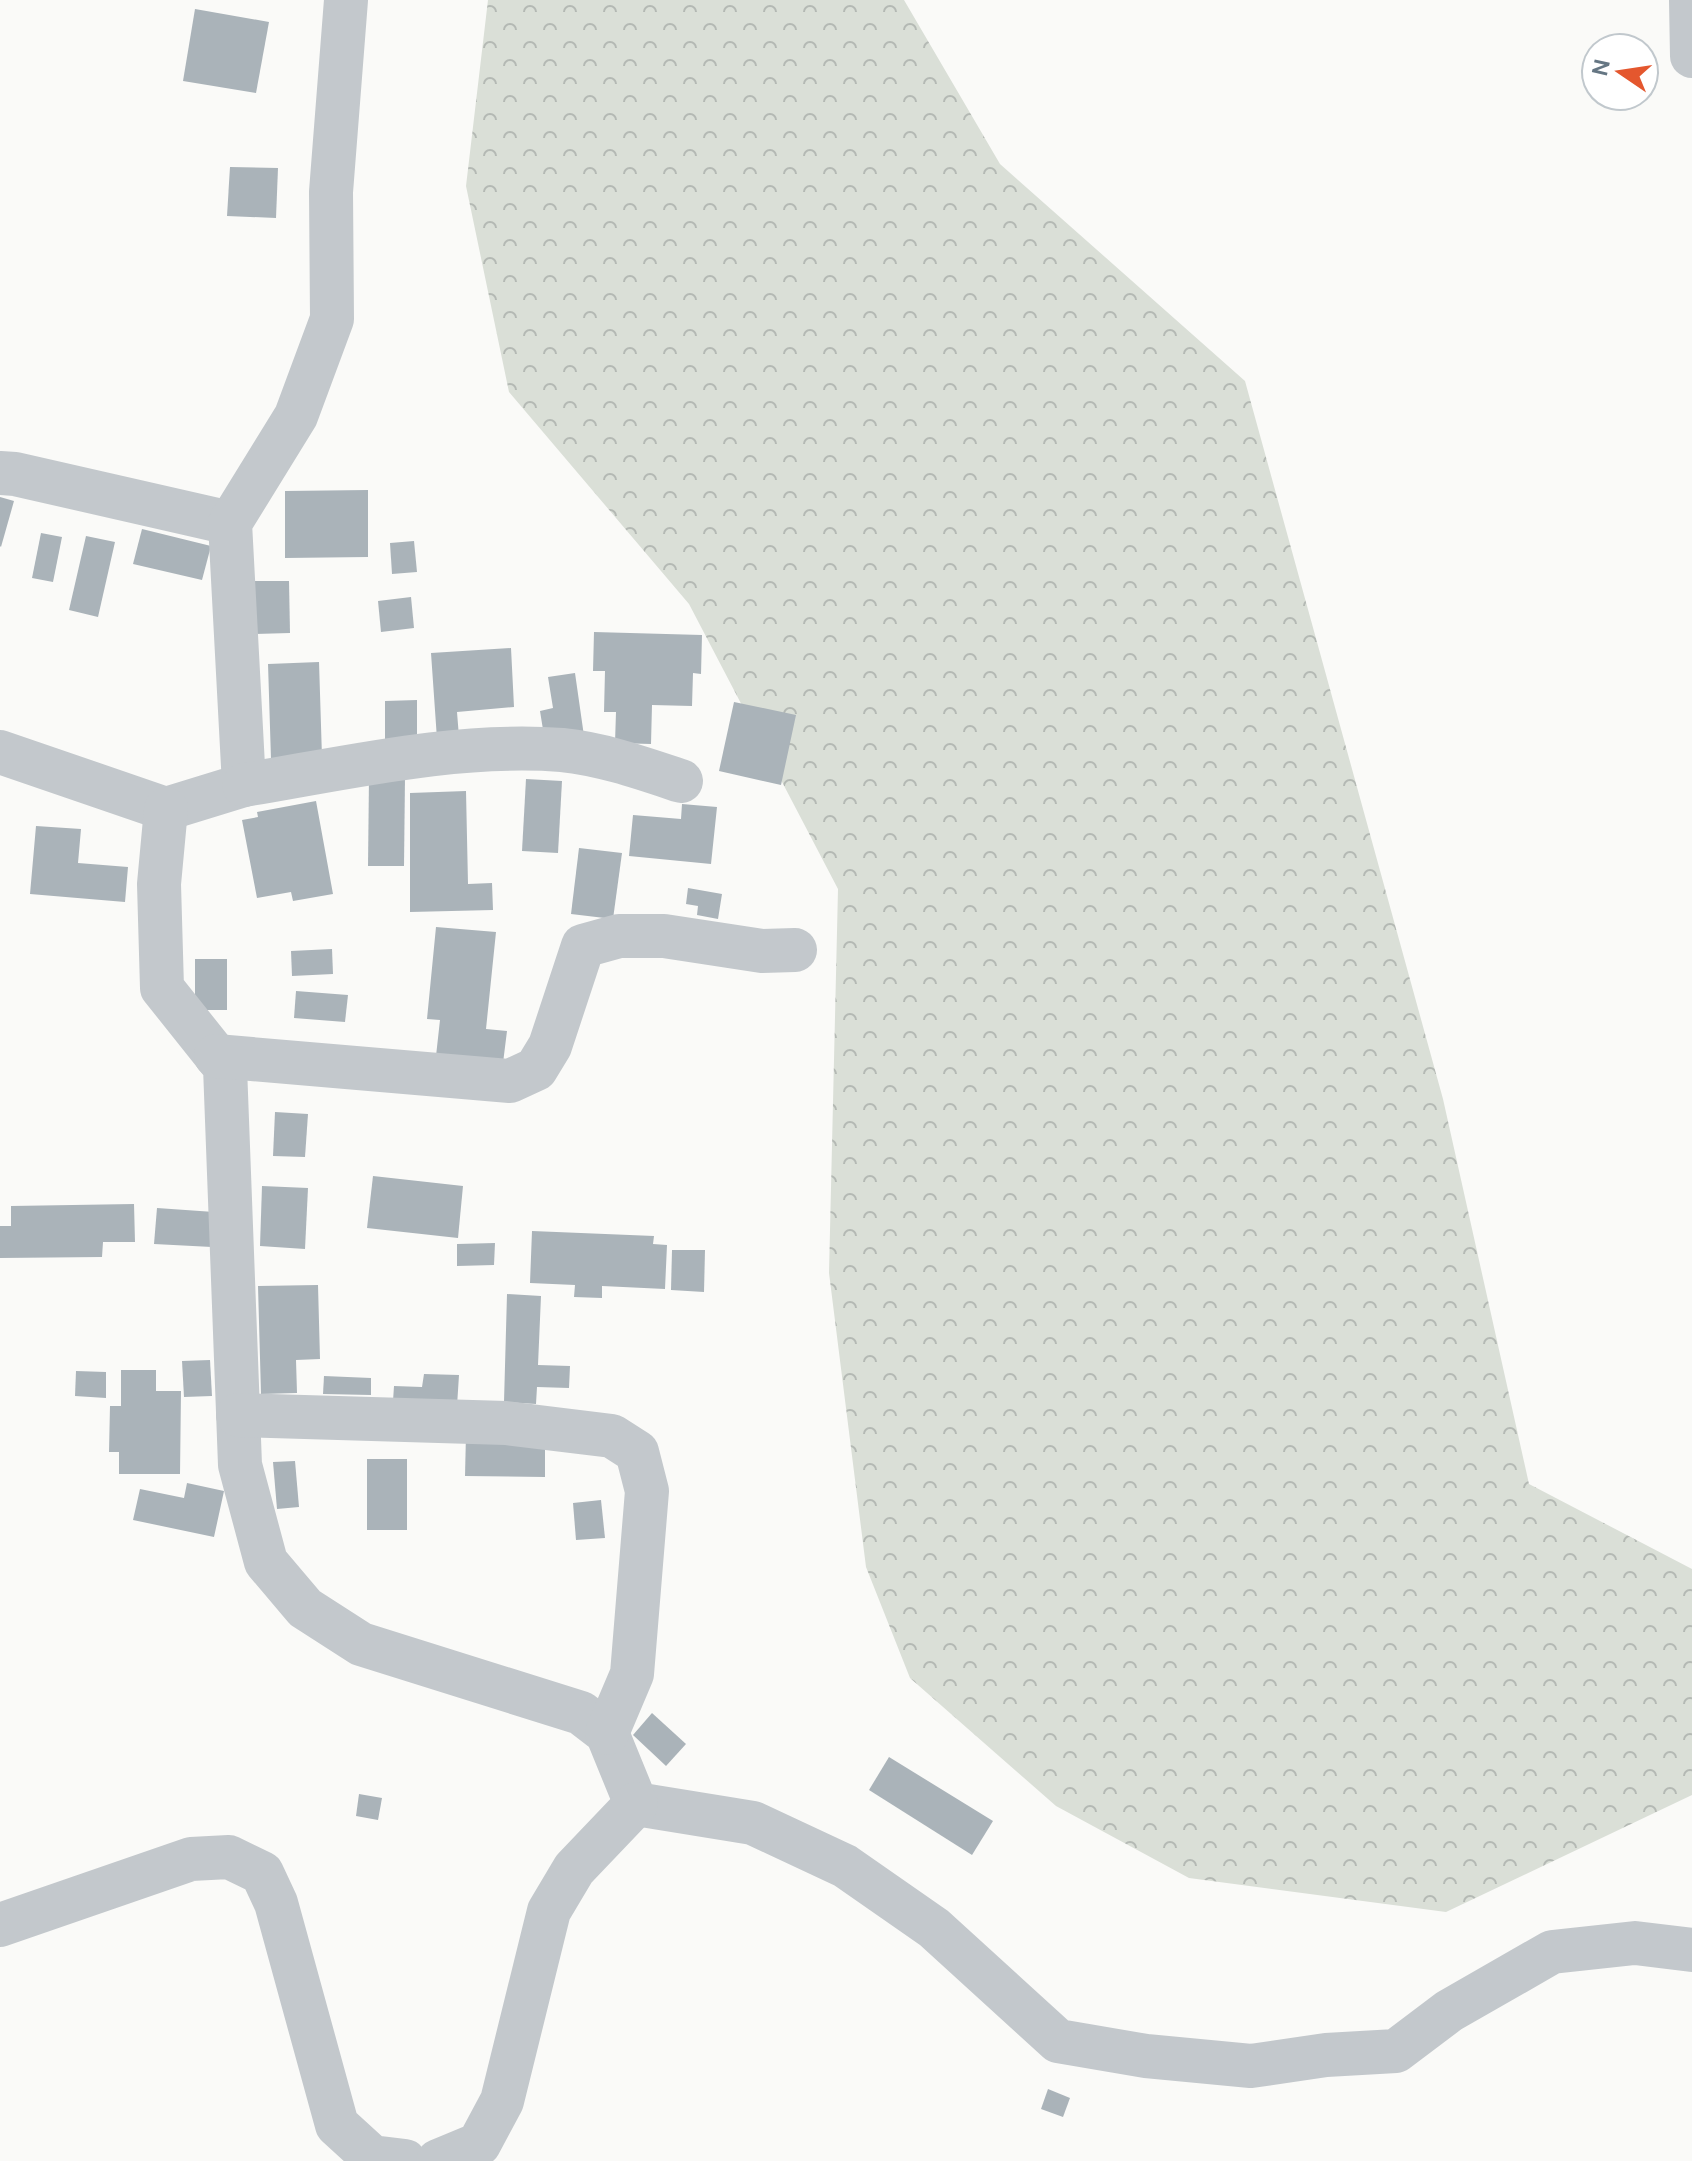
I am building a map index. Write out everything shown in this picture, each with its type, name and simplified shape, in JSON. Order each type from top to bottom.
[{"type":"street","points":[[244,785],[230,523],[296,416],[332,319],[331,192],[346,0]]},
{"type":"street","points":[[1691,0],[1692,56]]},
{"type":"street","points":[[0,473],[230,523]]},
{"type":"street","points":[[0,752],[166,809],[244,785],[412,756],[505,750],[563,750],[629,763],[681,781]]},
{"type":"street","points":[[166,809],[159,884],[162,988],[225,1067],[240,1465],[266,1562],[305,1608],[361,1644],[581,1713],[607,1733],[636,1804]]},
{"type":"street","points":[[216,1056],[510,1081],[536,1069],[550,1046],[583,946],[619,936],[664,936],[762,951],[795,950]]},
{"type":"street","points":[[238,1415],[506,1423],[612,1436],[637,1452],[647,1491],[632,1674],[607,1733]]},
{"type":"street","points":[[636,1804],[753,1823],[845,1866],[934,1928],[1058,2041],[1146,2056],[1251,2066],[1326,2055],[1396,2051],[1449,2011],[1552,1952],[1635,1943],[1692,1950]]},
{"type":"street","points":[[438,2161],[479,2144],[502,2101],[549,1911],[574,1869],[636,1804]]},
{"type":"street","points":[[0,1925],[191,1859],[229,1857],[262,1873],[276,1903],[337,2125],[372,2157],[405,2161]]},
{"type":"green space","points":[[488,0],[904,0],[1000,164],[1245,381],[1443,1099],[1529,1484],[1692,1569],[1692,1795],[1446,1912],[1189,1878],[1056,1806],[910,1678],[866,1567],[829,1273],[838,889],[689,604],[509,392],[466,186]]},
{"type":"building","points":[[195,9],[269,22],[256,93],[183,81]]},
{"type":"building","points":[[230,167],[278,168],[276,218],[227,216]]},
{"type":"building","points":[[368,490],[368,557],[285,558],[285,491]]},
{"type":"building","points":[[0,497],[14,501],[1,547],[0,546]]},
{"type":"building","points":[[142,529],[211,546],[202,580],[133,564]]},
{"type":"building","points":[[41,533],[62,537],[53,582],[32,578]]},
{"type":"building","points":[[86,536],[115,542],[98,617],[69,610]]},
{"type":"building","points":[[414,541],[417,572],[392,574],[390,543]]},
{"type":"building","points":[[254,581],[289,581],[290,633],[255,634]]},
{"type":"building","points":[[411,597],[414,628],[381,632],[378,601]]},
{"type":"building","points":[[594,632],[702,635],[701,674],[693,673],[692,706],[652,705],[651,744],[615,743],[616,712],[604,712],[605,671],[593,671]]},
{"type":"building","points":[[511,648],[514,707],[457,712],[459,737],[437,739],[431,653]]},
{"type":"building","points":[[319,662],[322,758],[271,759],[268,664]]},
{"type":"building","points":[[575,673],[584,736],[545,742],[540,711],[553,708],[548,677]]},
{"type":"building","points":[[417,700],[417,746],[385,746],[385,701]]},
{"type":"building","points":[[734,702],[796,715],[781,785],[719,771]]},
{"type":"building","points":[[369,777],[405,777],[404,866],[368,866]]},
{"type":"building","points":[[526,779],[562,781],[558,853],[522,851]]},
{"type":"building","points":[[466,791],[468,884],[492,883],[493,910],[410,912],[410,793]]},
{"type":"building","points":[[316,801],[333,894],[293,901],[291,892],[257,898],[242,820],[258,817],[257,812]]},
{"type":"building","points":[[682,804],[717,807],[711,864],[629,856],[633,815],[681,819]]},
{"type":"building","points":[[36,826],[81,829],[78,863],[128,867],[125,902],[30,894]]},
{"type":"building","points":[[579,848],[622,853],[613,919],[571,914]]},
{"type":"building","points":[[688,888],[722,894],[718,919],[697,915],[698,906],[686,904]]},
{"type":"building","points":[[436,927],[496,932],[486,1029],[507,1031],[503,1063],[436,1056],[440,1020],[427,1019]]},
{"type":"building","points":[[332,949],[333,974],[292,976],[291,951]]},
{"type":"building","points":[[195,959],[227,959],[227,1010],[195,1010]]},
{"type":"building","points":[[296,991],[348,995],[345,1022],[294,1018]]},
{"type":"building","points":[[275,1112],[308,1114],[305,1157],[273,1156]]},
{"type":"building","points":[[373,1176],[463,1186],[458,1238],[367,1228]]},
{"type":"building","points":[[262,1186],[308,1188],[305,1249],[260,1246]]},
{"type":"building","points":[[134,1204],[135,1242],[103,1242],[102,1257],[0,1258],[0,1226],[11,1226],[11,1206]]},
{"type":"building","points":[[157,1208],[214,1212],[212,1247],[154,1244]]},
{"type":"building","points":[[532,1231],[654,1236],[653,1244],[667,1245],[665,1289],[602,1286],[602,1298],[574,1297],[575,1285],[530,1283]]},
{"type":"building","points":[[495,1243],[494,1265],[457,1266],[457,1244]]},
{"type":"building","points":[[672,1250],[705,1250],[704,1292],[671,1290]]},
{"type":"building","points":[[318,1285],[320,1359],[296,1360],[297,1393],[261,1394],[258,1286]]},
{"type":"building","points":[[507,1294],[541,1296],[538,1365],[570,1366],[569,1388],[537,1387],[536,1404],[504,1402]]},
{"type":"building","points":[[210,1360],[212,1396],[184,1397],[182,1361]]},
{"type":"building","points":[[121,1370],[156,1370],[156,1391],[181,1391],[180,1474],[119,1474],[119,1452],[109,1452],[110,1406],[121,1406]]},
{"type":"building","points":[[76,1371],[106,1372],[106,1398],[75,1396]]},
{"type":"building","points":[[424,1374],[459,1375],[457,1406],[393,1401],[394,1386],[422,1387]]},
{"type":"building","points":[[324,1376],[371,1378],[371,1395],[323,1394]]},
{"type":"building","points":[[466,1434],[545,1435],[545,1477],[465,1476]]},
{"type":"building","points":[[367,1459],[407,1459],[407,1530],[367,1530]]},
{"type":"building","points":[[295,1461],[299,1507],[277,1509],[273,1462]]},
{"type":"building","points":[[187,1483],[224,1491],[214,1537],[133,1520],[140,1489],[184,1498]]},
{"type":"building","points":[[601,1500],[605,1538],[576,1540],[573,1503]]},
{"type":"building","points":[[652,1713],[686,1744],[666,1766],[633,1735]]},
{"type":"building","points":[[889,1757],[993,1821],[972,1855],[869,1790]]},
{"type":"building","points":[[359,1794],[382,1798],[378,1820],[356,1816]]},
{"type":"building","points":[[1048,2089],[1070,2098],[1063,2117],[1041,2109]]}]
